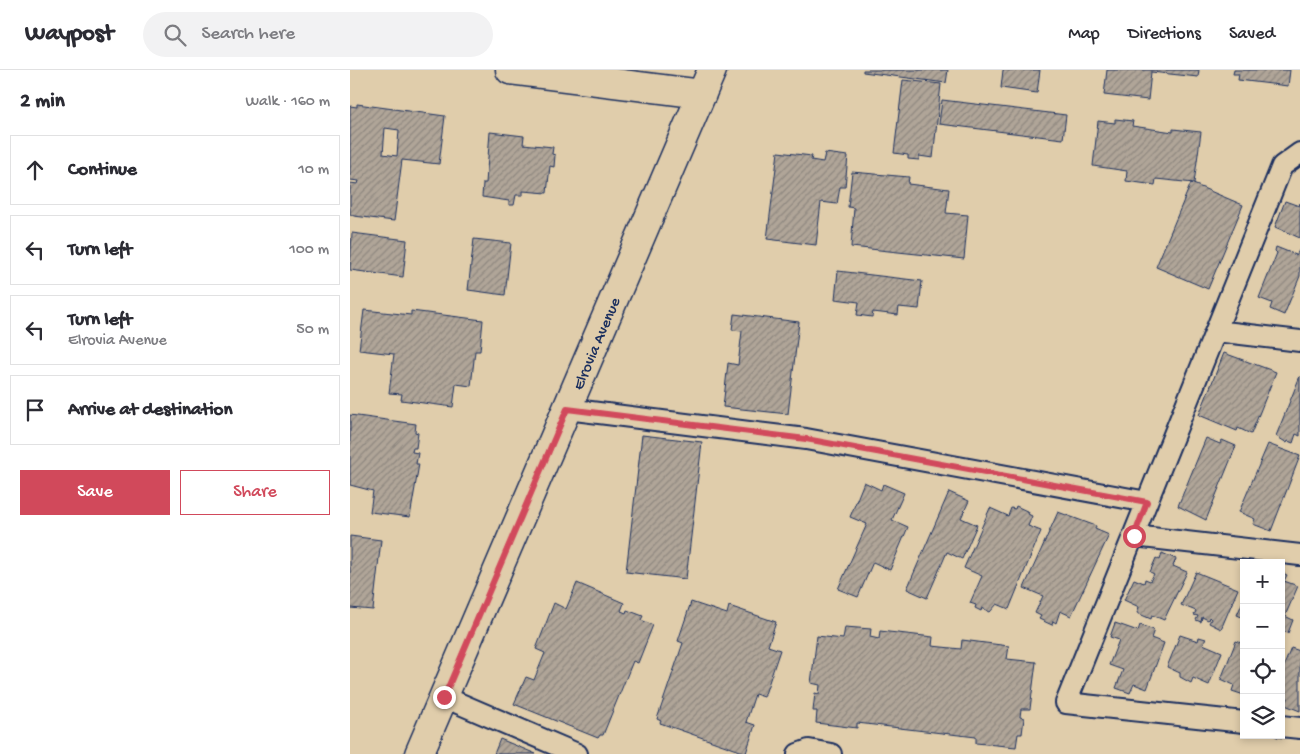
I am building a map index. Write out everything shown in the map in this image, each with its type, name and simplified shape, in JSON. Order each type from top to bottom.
[{"type":"street","points":[[510,70],[707,82]]},
{"type":"street","name":"Elrovia Avenue","points":[[419,754],[707,82]]},
{"type":"lane","points":[[1240,722],[1066,703],[1282,166],[1300,153]]},
{"type":"lane","points":[[1216,331],[1300,341]]},
{"type":"lane","points":[[567,409],[806,439],[1147,502]]},
{"type":"lane","points":[[1134,536],[1300,555]]},
{"type":"lane","points":[[444,697],[577,754]]},
{"type":"lane","points":[[1285,726],[1300,728]]},
{"type":"lane","points":[[798,754],[808,750],[832,754]]},
{"type":"building","points":[[863,70],[948,70],[946,83],[863,72]]},
{"type":"building","points":[[1003,70],[1040,70],[1037,93],[1001,88]]},
{"type":"building","points":[[1107,70],[1199,70],[1198,77],[1151,72],[1148,100],[1104,95]]},
{"type":"building","points":[[1234,70],[1290,70],[1288,86],[1238,80],[1239,74],[1233,74]]},
{"type":"building","points":[[903,80],[941,84],[933,158],[919,156],[919,160],[908,159],[908,155],[894,153]]},
{"type":"building","points":[[942,100],[1066,115],[1063,139],[939,124]]},
{"type":"building","points":[[357,104],[445,116],[439,164],[402,160],[394,221],[350,214],[350,183],[358,184],[359,181],[350,180],[350,106],[357,107]],"holes":[[[385,128],[399,130],[397,156],[383,154]]]},
{"type":"building","points":[[1115,119],[1133,121],[1132,126],[1173,132],[1173,129],[1201,132],[1194,183],[1156,179],[1155,185],[1126,181],[1127,171],[1093,166],[1098,121],[1115,123]]},
{"type":"building","points":[[490,132],[524,136],[523,144],[553,147],[552,154],[555,155],[554,167],[550,166],[547,193],[523,191],[523,195],[516,195],[514,205],[509,205],[509,201],[482,197],[483,183],[486,183]]},
{"type":"building","points":[[778,152],[812,156],[811,160],[823,162],[825,153],[848,156],[845,187],[840,187],[837,204],[821,202],[816,245],[767,239]]},
{"type":"building","points":[[852,172],[909,177],[908,184],[949,189],[946,213],[968,215],[964,259],[851,247],[854,208],[848,207]]},
{"type":"building","points":[[1191,183],[1243,205],[1208,289],[1156,267]]},
{"type":"building","points":[[1285,201],[1299,206],[1300,203],[1300,238],[1275,227]]},
{"type":"building","points":[[352,233],[407,240],[403,277],[350,270]]},
{"type":"building","points":[[474,239],[511,243],[505,295],[468,290]]},
{"type":"building","points":[[1276,247],[1296,255],[1300,249],[1300,276],[1284,315],[1270,309],[1272,303],[1259,298],[1277,253],[1275,251]]},
{"type":"building","points":[[838,271],[922,281],[919,309],[899,307],[898,315],[873,312],[872,317],[857,315],[859,302],[835,299]]},
{"type":"building","points":[[364,310],[411,315],[411,311],[483,320],[480,351],[475,351],[471,386],[456,384],[453,407],[401,400],[402,394],[389,393],[394,354],[359,350]]},
{"type":"building","points":[[734,314],[799,322],[788,414],[723,407],[728,363],[738,365],[742,331],[732,330]]},
{"type":"building","points":[[1224,353],[1276,372],[1251,434],[1238,428],[1237,431],[1199,415]]},
{"type":"building","points":[[1300,376],[1300,436],[1296,434],[1293,443],[1288,441],[1287,443],[1276,436]]},
{"type":"building","points":[[350,415],[416,424],[415,432],[418,433],[416,448],[413,448],[412,452],[418,453],[416,464],[419,464],[410,517],[370,512],[373,491],[350,485]]},
{"type":"building","points":[[642,435],[702,442],[686,579],[626,572]]},
{"type":"building","points":[[1206,438],[1220,444],[1222,440],[1236,446],[1206,520],[1178,506]]},
{"type":"building","points":[[1268,444],[1300,456],[1271,531],[1253,524],[1255,519],[1239,512]]},
{"type":"building","points":[[864,482],[881,490],[883,484],[904,493],[892,520],[908,527],[890,570],[873,562],[858,597],[838,589],[867,524],[850,517]]},
{"type":"building","points":[[949,492],[969,501],[961,518],[977,525],[962,559],[947,552],[927,598],[907,589]]},
{"type":"building","points":[[1016,506],[1029,512],[1028,514],[1032,516],[1028,526],[1041,531],[1009,609],[997,604],[990,612],[982,608],[981,611],[975,608],[976,605],[970,603],[982,576],[964,568],[990,508],[1008,516],[1011,508],[1015,509]]},
{"type":"building","points":[[1058,512],[1096,526],[1095,529],[1109,535],[1071,616],[1060,611],[1056,623],[1053,621],[1052,625],[1039,619],[1041,616],[1035,613],[1043,596],[1024,588]]},
{"type":"building","points":[[350,536],[381,540],[373,610],[350,608]]},
{"type":"building","points":[[1162,553],[1176,559],[1173,566],[1187,572],[1164,620],[1152,615],[1151,619],[1137,613],[1139,607],[1124,600],[1134,579],[1144,583],[1145,579],[1150,581],[1154,574],[1150,572],[1156,558],[1160,560]]},
{"type":"building","points":[[1196,572],[1238,589],[1221,629],[1209,623],[1211,619],[1209,617],[1208,620],[1202,617],[1201,622],[1196,620],[1198,616],[1194,615],[1196,611],[1181,605]]},
{"type":"building","points":[[1285,581],[1298,586],[1285,616]]},
{"type":"building","points":[[577,583],[624,603],[621,611],[626,613],[627,610],[643,616],[641,620],[653,625],[638,663],[633,661],[603,735],[600,735],[598,738],[514,704],[526,677],[534,680],[545,653],[536,649],[554,603],[566,609]]},
{"type":"building","points":[[691,602],[727,614],[729,606],[776,622],[768,646],[780,650],[764,697],[755,694],[746,722],[755,725],[746,753],[660,723],[661,721],[657,719],[683,643],[678,641]]},
{"type":"building","points":[[1285,616],[1293,620],[1288,633],[1285,632]]},
{"type":"building","points":[[1115,623],[1138,631],[1140,625],[1154,630],[1151,638],[1164,643],[1147,689],[1134,684],[1130,693],[1116,688],[1123,670],[1109,665],[1119,640],[1110,637]]},
{"type":"building","points":[[845,627],[871,629],[870,637],[879,639],[880,631],[933,637],[932,646],[961,649],[962,640],[1009,646],[1007,659],[1036,662],[1030,709],[1021,709],[1020,717],[1024,718],[1022,734],[1018,734],[1016,747],[976,743],[976,737],[857,723],[857,728],[816,723],[817,711],[813,711],[815,693],[819,694],[820,685],[811,683],[817,636],[843,639]]},
{"type":"building","points":[[1180,635],[1198,641],[1199,637],[1206,639],[1203,644],[1222,652],[1209,685],[1193,678],[1191,683],[1180,677],[1180,673],[1167,667]]},
{"type":"building","points":[[1236,641],[1240,642],[1240,694],[1232,691],[1234,685],[1221,679]]},
{"type":"building","points":[[1291,648],[1300,651],[1300,711],[1285,705],[1288,698],[1285,697],[1285,663]]},
{"type":"building","points":[[500,739],[536,754],[494,754]]},
{"type":"route","points":[[444,697],[567,409],[806,439],[1147,502],[1134,536]]}]
